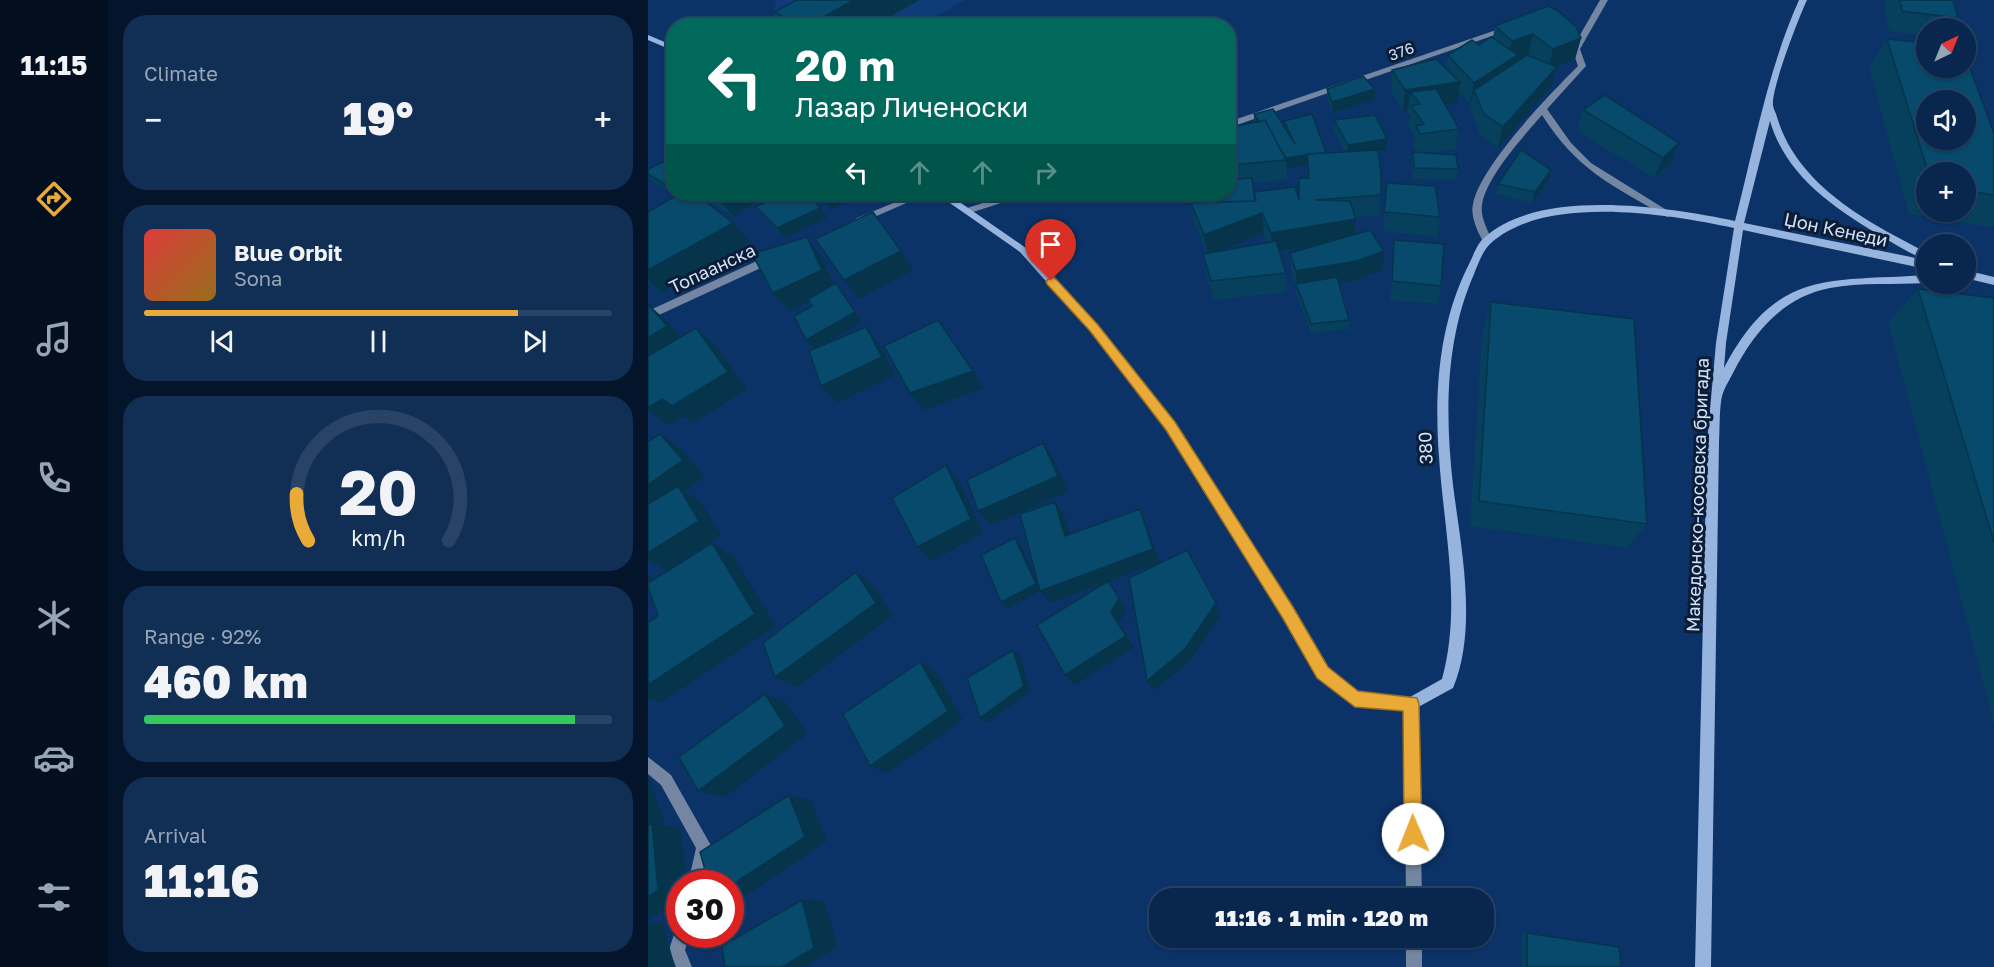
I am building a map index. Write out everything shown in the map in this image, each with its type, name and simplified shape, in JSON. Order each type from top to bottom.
[{"type":"street","points":[[1576,49],[1604,0]]},
{"type":"street","name":"Македонско-косовска бригада","points":[[1703,967],[1716,397],[1729,279],[1739,226],[1770,89],[1803,0]]},
{"type":"street","name":"376","points":[[1236,122],[1516,26]]},
{"type":"street","points":[[648,37],[666,45]]},
{"type":"street","points":[[1568,41],[1576,49],[1582,66],[1542,108],[1485,184],[1477,206],[1487,241],[1523,220],[1576,208],[1668,214],[1739,226]]},
{"type":"street","points":[[1768,103],[1788,155],[1815,184],[1857,216],[1916,250]]},
{"type":"street","points":[[1542,108],[1560,136],[1579,157],[1601,174],[1668,214]]},
{"type":"street","points":[[845,226],[905,201]]},
{"type":"street","points":[[952,201],[1023,250],[1094,328],[1170,426],[1288,612],[1323,673],[1355,699],[1411,704],[1414,888]]},
{"type":"street","points":[[967,211],[998,201]]},
{"type":"street","name":"Џон Кенеди","points":[[1739,226],[1916,263]]},
{"type":"street","name":"380","points":[[1411,704],[1448,683],[1457,644],[1457,598],[1447,488],[1443,388],[1447,340],[1458,299],[1487,241]]},
{"type":"street","name":"Топаанска","points":[[648,316],[780,255]]},
{"type":"street","points":[[1976,277],[1994,281]]},
{"type":"street","points":[[1716,397],[1736,356],[1749,336],[1772,309],[1796,293],[1841,282],[1916,279]]},
{"type":"street","points":[[648,764],[666,780],[704,847],[699,870]]},
{"type":"street","points":[[678,948],[684,967]]},
{"type":"street","points":[[1414,948],[1414,967]]},
{"type":"shaded area","points":[[776,0],[965,0],[933,18],[773,18]]},
{"type":"building","points":[[797,0],[854,0],[821,18],[785,18],[774,12]]},
{"type":"building","points":[[1900,0],[1953,0],[1958,18],[1902,11]]},
{"type":"building","points":[[1548,6],[1558,11],[1576,27],[1581,38],[1553,49],[1533,34],[1512,41],[1495,26]]},
{"type":"building","points":[[1491,37],[1518,55],[1474,83],[1448,55],[1472,40],[1479,45]]},
{"type":"building","points":[[1887,39],[1916,42],[1916,78],[1974,78],[1994,133],[1994,195],[1976,193],[1976,162],[1925,162],[1921,150],[1976,150],[1976,90],[1916,90],[1916,133]]},
{"type":"building","points":[[1527,55],[1557,67],[1503,127],[1484,114],[1474,90]]},
{"type":"building","points":[[1436,59],[1460,82],[1405,90],[1392,70]]},
{"type":"building","points":[[1363,76],[1375,89],[1332,102],[1327,89]]},
{"type":"building","points":[[1436,89],[1459,129],[1420,134],[1416,126],[1424,124],[1411,106],[1420,104],[1410,92]]},
{"type":"building","points":[[1605,95],[1679,143],[1663,158],[1583,110]]},
{"type":"building","points":[[1273,109],[1295,144],[1284,121],[1312,114],[1326,152],[1286,158],[1265,120],[1259,122],[1254,114]]},
{"type":"building","points":[[1375,115],[1387,139],[1348,145],[1334,120]]},
{"type":"building","points":[[1265,120],[1286,160],[1236,165],[1236,126]]},
{"type":"building","points":[[1378,150],[1381,195],[1315,200],[1350,201],[1356,219],[1271,233],[1262,213],[1204,235],[1191,203],[1256,201],[1254,192],[1295,187],[1299,200],[1299,178],[1309,178],[1307,154]]},
{"type":"building","points":[[1521,150],[1551,170],[1535,192],[1498,184]]},
{"type":"building","points":[[1413,152],[1456,155],[1458,169],[1414,168]]},
{"type":"building","points":[[666,161],[666,185],[648,174],[648,169]]},
{"type":"building","points":[[1252,178],[1255,201],[1217,202],[1236,201],[1236,179]]},
{"type":"building","points":[[1387,183],[1435,186],[1440,217],[1384,212]]},
{"type":"building","points":[[667,201],[705,201],[733,223],[648,270],[648,212]]},
{"type":"building","points":[[768,201],[814,201],[820,208],[777,228],[756,207]]},
{"type":"building","points":[[873,212],[901,251],[844,280],[815,239]]},
{"type":"building","points":[[1370,230],[1384,251],[1357,261],[1296,271],[1290,253]]},
{"type":"building","points":[[807,237],[822,270],[773,293],[752,254]]},
{"type":"building","points":[[1394,240],[1444,244],[1441,286],[1392,281]]},
{"type":"building","points":[[1276,241],[1286,273],[1211,281],[1203,254]]},
{"type":"building","points":[[1337,277],[1349,320],[1311,324],[1296,284]]},
{"type":"building","points":[[836,283],[855,312],[806,340],[794,316],[812,306],[808,299]]},
{"type":"building","points":[[1920,294],[1960,294],[1994,298],[1994,542]]},
{"type":"building","points":[[1491,302],[1634,319],[1647,524],[1479,501]]},
{"type":"building","points":[[648,304],[667,326],[648,338]]},
{"type":"building","points":[[938,320],[973,371],[910,393],[884,346]]},
{"type":"building","points":[[866,327],[882,357],[821,386],[809,351]]},
{"type":"building","points":[[696,328],[728,372],[672,406],[663,399],[648,407],[648,356]]},
{"type":"building","points":[[660,434],[683,460],[648,485],[648,442]]},
{"type":"building","points":[[1043,443],[1058,476],[978,511],[967,480]]},
{"type":"building","points":[[946,465],[971,519],[917,547],[892,498]]},
{"type":"building","points":[[678,486],[699,521],[648,553],[648,504]]},
{"type":"building","points":[[1055,502],[1065,536],[1140,509],[1153,549],[1040,591],[1020,514]]},
{"type":"building","points":[[1015,538],[1036,584],[1001,602],[981,555]]},
{"type":"building","points":[[712,543],[755,614],[648,685],[648,623],[658,616],[648,583]]},
{"type":"building","points":[[1187,550],[1216,603],[1185,649],[1147,681],[1129,578]]},
{"type":"building","points":[[856,572],[876,603],[775,677],[763,643]]},
{"type":"building","points":[[1108,581],[1119,598],[1111,612],[1126,636],[1065,675],[1037,625]]},
{"type":"building","points":[[1013,650],[1024,686],[980,718],[967,678]]},
{"type":"building","points":[[920,662],[948,711],[870,766],[843,714]]},
{"type":"building","points":[[765,694],[785,726],[698,791],[679,757]]},
{"type":"building","points":[[789,795],[805,837],[744,877],[744,870],[705,870],[700,852]]},
{"type":"building","points":[[652,823],[658,890],[648,897],[648,826]]},
{"type":"building","points":[[802,900],[814,948],[782,967],[725,967],[722,948],[744,948],[744,933]]},
{"type":"building","points":[[1527,933],[1619,947],[1621,967],[1527,967]]},
{"type":"route","points":[[1051,281],[1094,328],[1170,426],[1288,612],[1323,673],[1355,699],[1411,704],[1413,834]]}]
